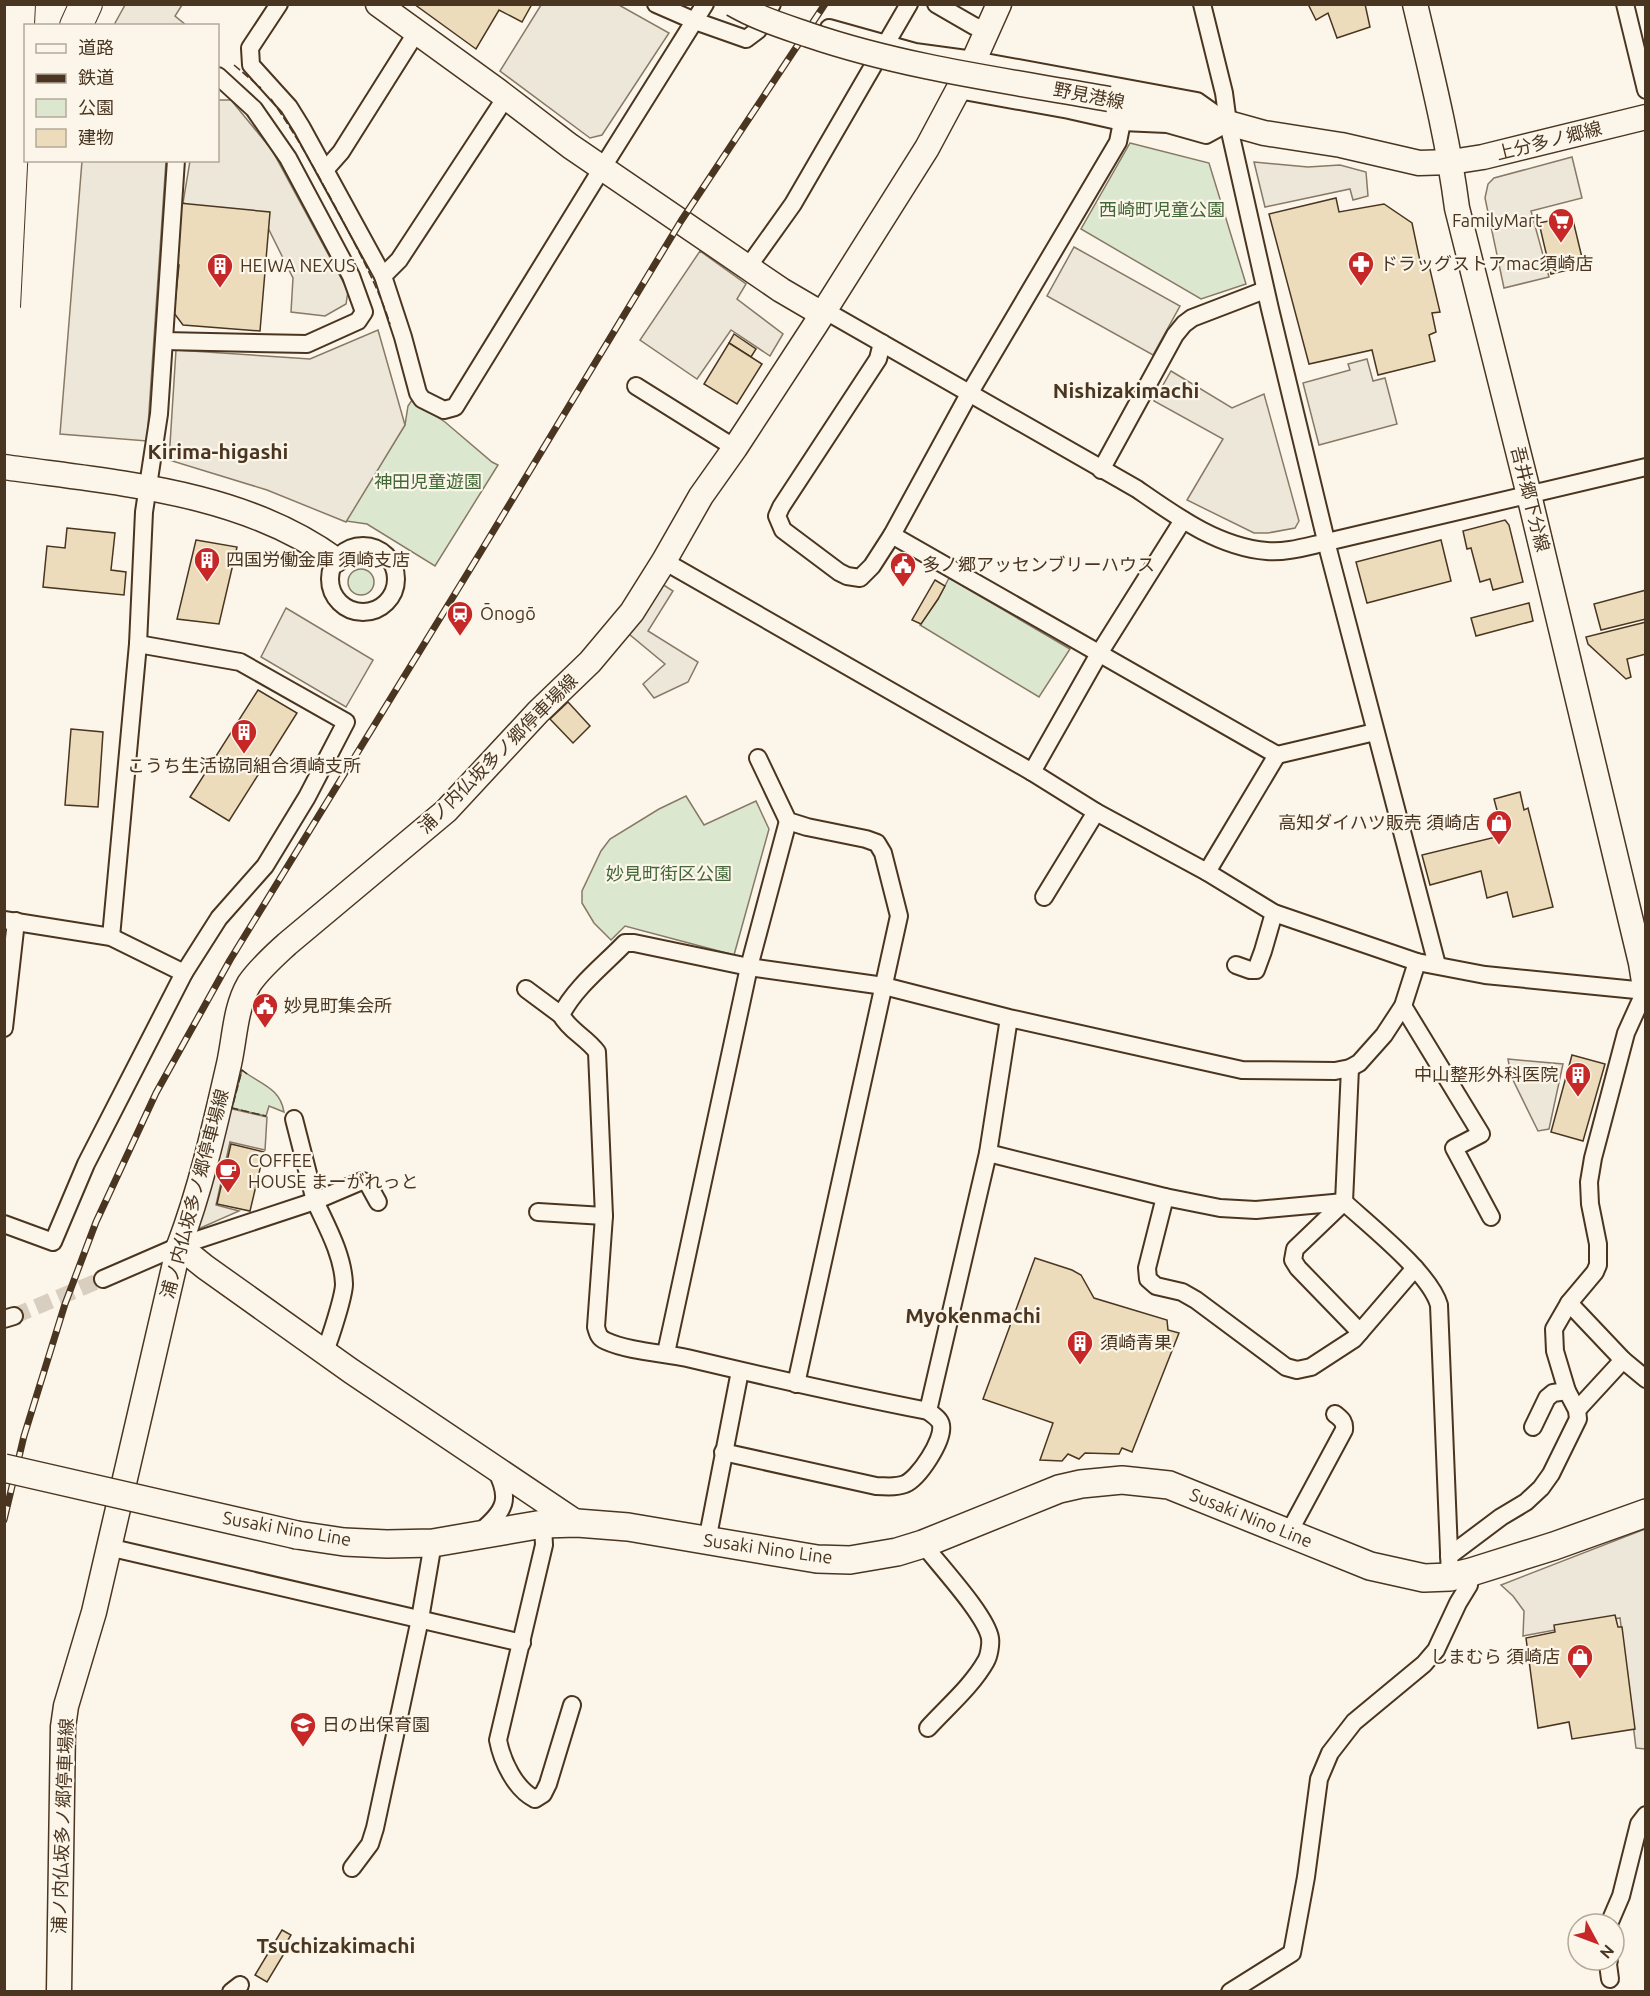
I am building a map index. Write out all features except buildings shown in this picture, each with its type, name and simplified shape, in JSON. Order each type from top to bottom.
[{"type":"highway","points":[[4,307],[19,4]]},
{"type":"highway","points":[[77,24],[86,4]]},
{"type":"highway","points":[[4,157],[24,122]]},
{"type":"main road","points":[[378,4],[570,146],[748,267],[823,312]]},
{"type":"main road","name":"野見港線","points":[[733,4],[773,23],[853,50],[937,68],[1109,99],[1200,121],[1228,123],[1264,133],[1341,145],[1419,163],[1451,162]]},
{"type":"main road","name":"浦ノ内仏坂多ノ郷停車場線","points":[[58,1992],[63,1727],[66,1706],[94,1612],[179,1246],[191,1216],[230,1062],[239,1008],[250,984],[267,962],[287,944],[446,811],[538,712],[590,662],[632,612],[664,561],[700,496],[735,448],[927,148],[974,60],[999,4]]},
{"type":"main road","name":"吾井郷下分線","points":[[1415,4],[1441,111],[1457,208],[1529,495],[1641,963],[1645,992]]},
{"type":"main road","name":"上分多ノ郷線","points":[[1451,162],[1483,157],[1646,117]]},
{"type":"main road","points":[[4,466],[148,488],[214,503],[255,517],[313,543],[336,560]]},
{"type":"main road","points":[[179,1246],[205,1267],[325,1351],[577,1523]]},
{"type":"main road","name":"Susaki Nino Line","points":[[4,1468],[297,1535],[344,1542],[433,1543],[543,1524],[577,1523],[628,1527],[817,1559],[850,1560],[923,1544],[1059,1489],[1081,1484],[1122,1480],[1169,1485],[1371,1566],[1424,1578],[1457,1568],[1554,1546],[1646,1513]]},
{"type":"street","points":[[279,4],[250,48],[251,65],[289,107],[326,169],[383,276],[404,337],[418,393],[422,399],[444,410],[456,407],[705,4]]},
{"type":"street","points":[[656,4],[746,39],[758,30],[772,4]]},
{"type":"street","points":[[748,267],[793,204],[909,4]]},
{"type":"street","points":[[936,4],[974,26],[988,30]]},
{"type":"street","points":[[1202,4],[1224,93],[1228,123],[1237,155],[1265,290],[1375,732],[1437,965]]},
{"type":"street","points":[[1625,4],[1646,90]]},
{"type":"street","points":[[829,28],[915,52],[974,60],[1197,101],[1228,123]]},
{"type":"street","points":[[326,169],[341,152],[416,33]]},
{"type":"street","points":[[164,341],[307,344],[358,321],[364,312],[351,276],[288,158],[254,109],[219,76]]},
{"type":"street","points":[[958,90],[1069,110],[1122,123],[1167,124],[1206,135],[1228,123]]},
{"type":"street","points":[[383,276],[399,260],[506,97]]},
{"type":"street","points":[[882,344],[878,359],[777,516],[783,530],[839,572],[860,578],[872,566],[892,535],[969,394],[1118,142],[1122,123]]},
{"type":"street","points":[[111,937],[138,644],[144,512],[159,414],[176,162]]},
{"type":"street","points":[[1101,470],[1175,335],[1184,324],[1192,318],[1265,290]]},
{"type":"street","points":[[823,312],[1137,489],[1183,520],[1216,538],[1241,547],[1282,551],[1646,467]]},
{"type":"street","points":[[636,386],[735,448]]},
{"type":"street","points":[[1032,772],[1100,652],[1183,520]]},
{"type":"street","points":[[892,535],[1277,755],[1375,732]]},
{"type":"street","points":[[365,546],[386,555],[396,574],[392,596],[384,605],[375,610],[364,612],[344,607],[336,600],[330,580],[331,570],[336,560],[344,552],[365,546]]},
{"type":"street","points":[[664,561],[1032,772],[1096,812],[1207,872],[1274,913],[1417,962],[1485,975],[1645,992],[1626,1033],[1588,1182],[1598,1244],[1598,1265],[1595,1272],[1569,1303],[1554,1329],[1553,1341],[1567,1391],[1577,1410],[1578,1419],[1551,1474],[1541,1488],[1526,1502],[1501,1517],[1457,1568]]},
{"type":"street","points":[[4,1224],[53,1242],[86,1164],[184,973],[219,918],[265,866],[307,797],[346,722],[240,662],[138,644]]},
{"type":"street","points":[[1207,872],[1277,755]]},
{"type":"street","points":[[666,1353],[750,968],[788,821],[758,758]]},
{"type":"street","points":[[1044,897],[1096,812]]},
{"type":"street","points":[[788,821],[877,843],[883,853],[899,916],[796,1384]]},
{"type":"street","points":[[1236,965],[1256,970],[1274,913]]},
{"type":"street","points":[[4,1028],[10,921],[111,937],[184,973]]},
{"type":"street","points":[[561,1015],[575,994],[625,943],[634,943],[750,968],[884,986],[1010,1018],[1242,1070],[1335,1071],[1350,1068],[1359,1063],[1384,1035],[1403,1006],[1417,962]]},
{"type":"street","points":[[526,989],[561,1015],[569,1026],[597,1052],[604,1216],[596,1327],[598,1336],[604,1341],[618,1345],[666,1353],[928,1412],[939,1420],[942,1427],[940,1437],[922,1470],[907,1483],[896,1487],[876,1486],[723,1452]]},
{"type":"street","points":[[1403,1006],[1481,1134],[1454,1148],[1491,1216]]},
{"type":"street","points":[[928,1412],[988,1153],[1010,1018]]},
{"type":"street","points":[[1350,1068],[1344,1202],[1295,1249],[1293,1260],[1360,1332]]},
{"type":"street","points":[[294,1119],[315,1201],[340,1258],[344,1286],[325,1351]]},
{"type":"street","points":[[988,1153],[1165,1197],[1220,1208],[1256,1210],[1344,1202],[1415,1268],[1431,1286],[1439,1305],[1457,1568],[1469,1586],[1458,1603],[1436,1650],[1425,1664],[1354,1722],[1330,1752],[1319,1779],[1306,1876],[1292,1953],[1230,1992]]},
{"type":"street","points":[[103,1280],[179,1246],[315,1201],[362,1181],[367,1182],[378,1202]]},
{"type":"street","points":[[1165,1197],[1147,1268],[1148,1279],[1156,1286],[1182,1292],[1196,1300],[1286,1367],[1297,1370],[1311,1367],[1354,1339],[1415,1268]]},
{"type":"street","points":[[538,1212],[604,1216]]},
{"type":"street","points":[[1569,1303],[1623,1360],[1646,1379]]},
{"type":"street","points":[[1577,1410],[1623,1360]]},
{"type":"street","points":[[707,1541],[740,1371]]},
{"type":"street","points":[[1533,1427],[1547,1398],[1553,1393],[1567,1391]]},
{"type":"street","points":[[1288,1534],[1344,1430],[1342,1420],[1335,1414]]},
{"type":"street","points":[[475,1536],[498,1517],[503,1506],[504,1486],[495,1469]]},
{"type":"street","points":[[543,1524],[544,1545],[498,1740],[500,1753],[513,1776],[525,1794],[534,1799],[543,1794],[548,1784],[572,1705]]},
{"type":"street","points":[[352,1868],[370,1844],[375,1828],[420,1619],[433,1543]]},
{"type":"street","points":[[923,1544],[969,1601],[991,1639],[987,1659],[974,1678],[928,1728]]},
{"type":"street","points":[[108,1547],[522,1643]]},
{"type":"street","points":[[1614,1912],[1639,1824],[1646,1815]]},
{"type":"street","points":[[1609,1972],[1610,1979]]},
{"type":"green space","name":"西崎町児童公園","points":[[1130,143],[1209,163],[1246,284],[1201,299],[1081,229]]},
{"type":"green space","name":"神田児童遊園","points":[[412,400],[445,422],[498,465],[435,566],[367,524],[346,521],[405,425],[408,406]]},
{"type":"green space","points":[[361,569],[370,573],[374,582],[370,591],[361,595],[352,591],[348,582],[352,573]]},
{"type":"green space","points":[[949,578],[1070,649],[1039,697],[920,625]]},
{"type":"green space","name":"妙見町街区公園","points":[[686,796],[704,825],[756,801],[769,829],[734,955],[625,926],[611,940],[594,923],[582,903],[582,891],[601,851],[610,839],[659,809]]},
{"type":"green space","points":[[242,1070],[273,1091],[282,1104],[284,1112],[269,1106],[266,1116],[232,1108]]},
{"type":"shaded area","points":[[125,5],[182,5],[175,16],[185,24],[115,24]]},
{"type":"shaded area","points":[[541,5],[619,5],[669,33],[602,135],[590,138],[500,71]]},
{"type":"shaded area","points":[[219,100],[231,100],[272,150],[348,291],[346,304],[325,316],[291,312],[293,278],[268,228],[183,203],[190,162],[219,162]]},
{"type":"shaded area","points":[[1572,157],[1582,198],[1531,211],[1549,277],[1504,288],[1485,198],[1488,184],[1494,178]]},
{"type":"shaded area","points":[[82,162],[166,162],[147,441],[60,434]]},
{"type":"shaded area","points":[[1254,162],[1308,167],[1340,165],[1366,172],[1368,196],[1353,200],[1350,189],[1265,207]]},
{"type":"shaded area","points":[[1074,247],[1180,306],[1153,355],[1047,296]]},
{"type":"shaded area","points":[[700,251],[746,284],[737,299],[783,334],[770,356],[731,330],[697,379],[640,340]]},
{"type":"shaded area","points":[[378,330],[405,425],[346,522],[267,490],[169,460],[176,350],[310,359]]},
{"type":"shaded area","points":[[1367,359],[1373,381],[1385,378],[1397,424],[1319,445],[1303,383],[1350,370],[1348,364]]},
{"type":"shaded area","points":[[1171,371],[1232,408],[1264,394],[1299,521],[1295,528],[1254,533],[1187,500],[1223,439],[1154,401]]},
{"type":"shaded area","points":[[662,584],[673,591],[648,631],[698,662],[688,682],[654,698],[643,684],[665,664],[629,634]]},
{"type":"shaded area","points":[[286,608],[373,660],[346,707],[261,657]]},
{"type":"shaded area","points":[[1508,1059],[1563,1064],[1549,1129],[1538,1131],[1511,1076]]},
{"type":"shaded area","points":[[228,1108],[267,1117],[265,1150],[230,1142],[216,1205],[239,1211],[196,1230]]},
{"type":"shaded area","points":[[1645,1529],[1645,1749],[1636,1748],[1620,1618],[1523,1636],[1524,1611],[1501,1585]]},
{"type":"tunnel","points":[[14,1316],[103,1279]]},
{"type":"railway","points":[[4,1520],[24,1436],[65,1304],[96,1222],[156,1093],[230,960],[681,221],[825,4]]},
{"type":"fence","points":[[234,65],[261,88]]},
{"type":"fence","points":[[271,99],[300,144],[344,223],[375,285],[390,324]]},
{"type":"fence","points":[[247,1074],[242,1070],[232,1108],[266,1116]]},
{"type":"place","name":"FamilyMart","points":[[1561,244]]},
{"type":"place","name":"ドラッグストアmac須崎店","points":[[1361,287]]},
{"type":"place","name":"HEIWA NEXUS","points":[[220,289]]},
{"type":"place","name":"四国労働金庫 須崎支店","points":[[207,583]]},
{"type":"place","name":"多ノ郷アッセンブリーハウス","points":[[903,588]]},
{"type":"place","name":"Ōnogō","points":[[460,637]]},
{"type":"place","name":"こうち生活協同組合須崎支所","points":[[244,755]]},
{"type":"place","name":"高知ダイハツ販売 須崎店","points":[[1499,846]]},
{"type":"place","name":"妙見町集会所","points":[[265,1029]]},
{"type":"place","name":"中山整形外科医院","points":[[1578,1098]]},
{"type":"place","name":"COFFEE HOUSE まーがれっと","points":[[228,1194]]},
{"type":"place","name":"須崎青果","points":[[1080,1366]]},
{"type":"place","name":"しまむら 須崎店","points":[[1580,1680]]},
{"type":"place","name":"日の出保育園","points":[[303,1748]]},
{"type":"district","name":"Nishizakimachi","points":[[1126,391]]},
{"type":"district","name":"Kirima-higashi","points":[[218,452]]},
{"type":"district","name":"Myokenmachi","points":[[973,1316]]},
{"type":"district","name":"Tsuchizakimachi","points":[[336,1946]]}]
